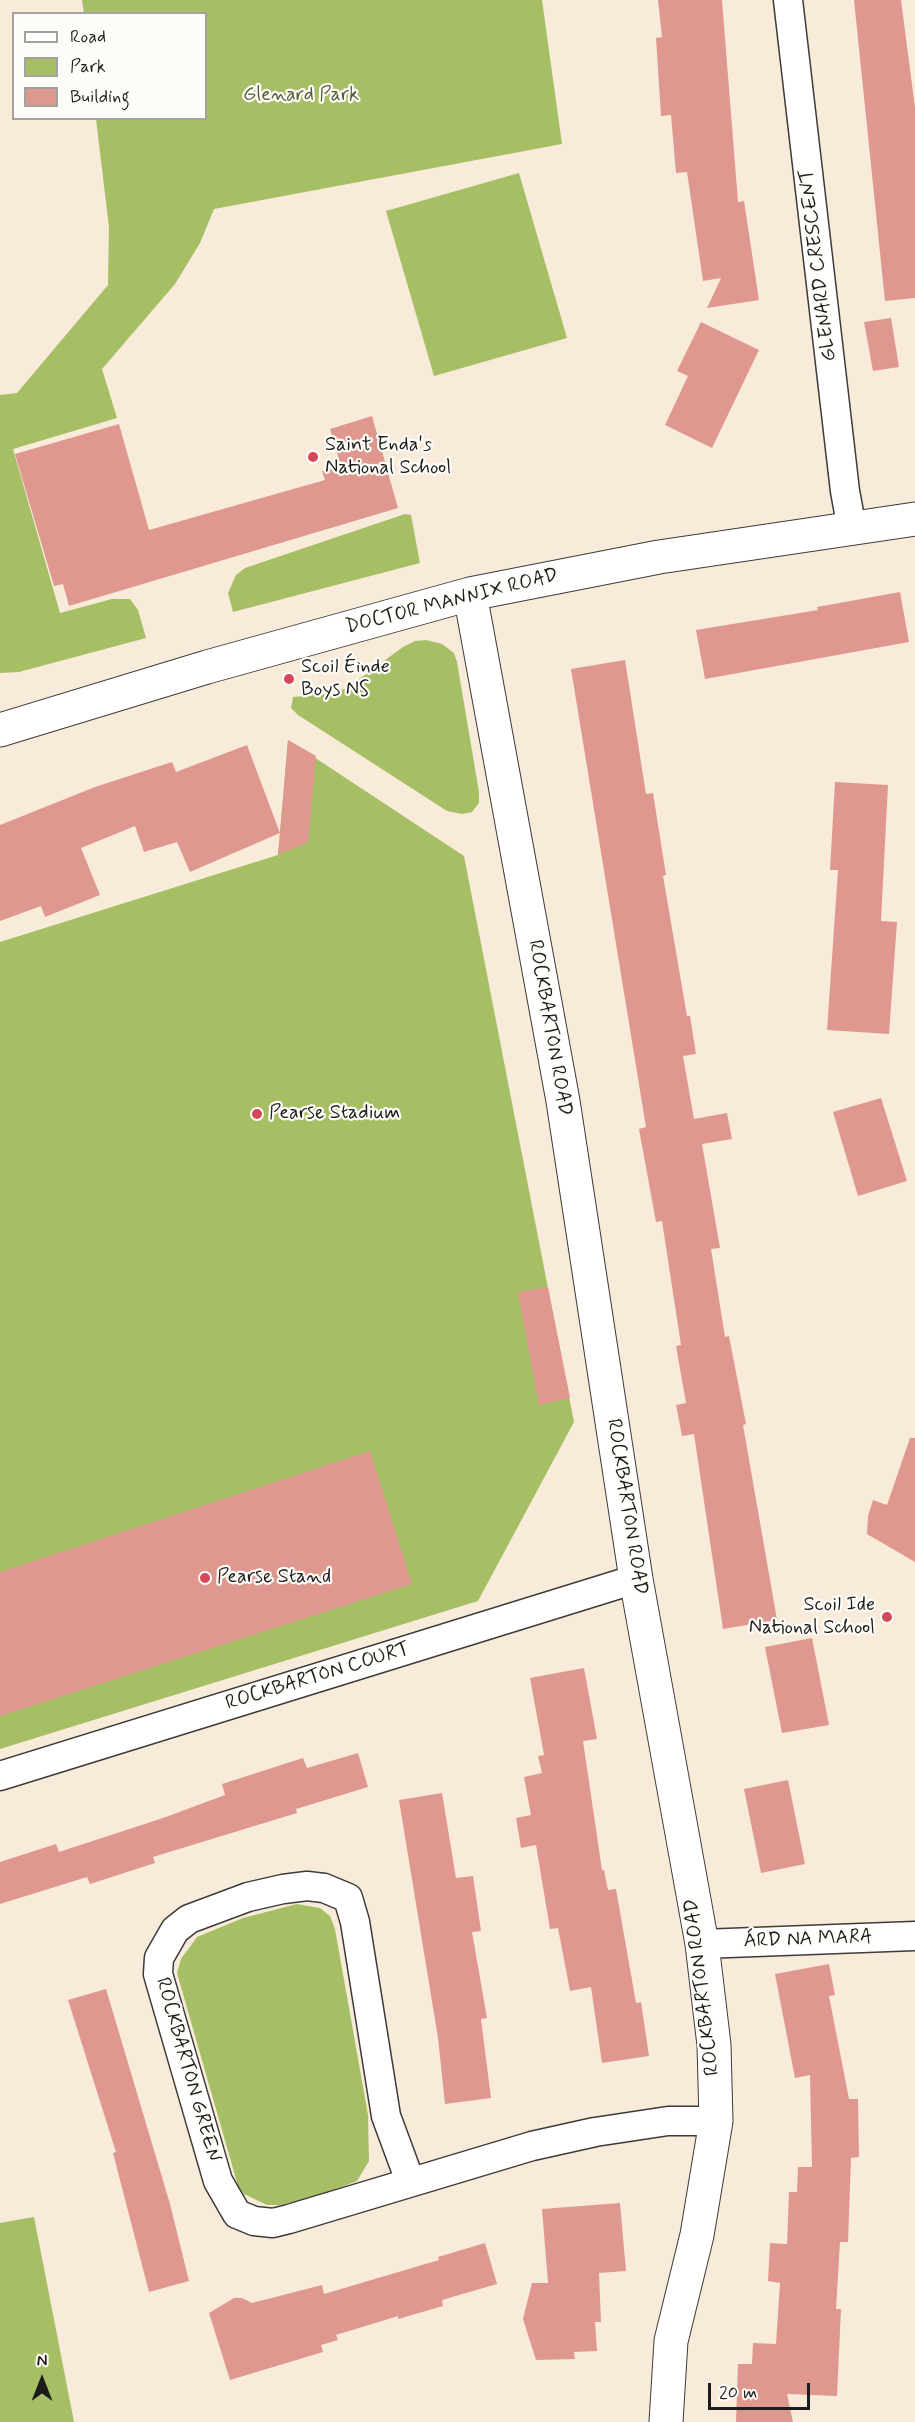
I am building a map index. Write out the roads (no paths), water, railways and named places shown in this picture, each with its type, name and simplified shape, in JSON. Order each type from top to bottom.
[{"type":"street","name":"GLENARD CRESCENT","points":[[788,0],[845,491],[852,529]]},
{"type":"street","name":"DOCTOR MANNIX ROAD","points":[[0,730],[213,665],[470,594],[659,557],[915,519]]},
{"type":"street","name":"ROCKBARTON ROAD","points":[[470,594],[563,1101],[636,1579],[702,1944],[714,2045],[716,2121],[697,2235],[671,2341],[666,2422]]},
{"type":"street","name":"ROCKBARTON COURT","points":[[0,1776],[636,1579]]},
{"type":"street","name":"ROCKBARTON GREEN","points":[[410,2181],[386,2116],[355,1922],[348,1898],[324,1888],[307,1886],[283,1889],[248,1897],[189,1919],[175,1930],[159,1958],[158,1974],[218,2181],[237,2214],[254,2221],[273,2223],[532,2146],[595,2132],[668,2121],[716,2121]]},
{"type":"street","name":"ÁRD NA MARA","points":[[702,1944],[915,1936]]},
{"type":"place","name":"Saint Enda's National School","points":[[313,457]]},
{"type":"place","name":"Scoil Éinde Boys NS","points":[[289,679]]},
{"type":"place","name":"Pearse Stadium","points":[[257,1114]]},
{"type":"place","name":"Pearse Stand","points":[[205,1578]]},
{"type":"place","name":"Scoil Ide National School","points":[[887,1617]]},
{"type":"park label","name":"Glenard Park","points":[[301,96]]}]
